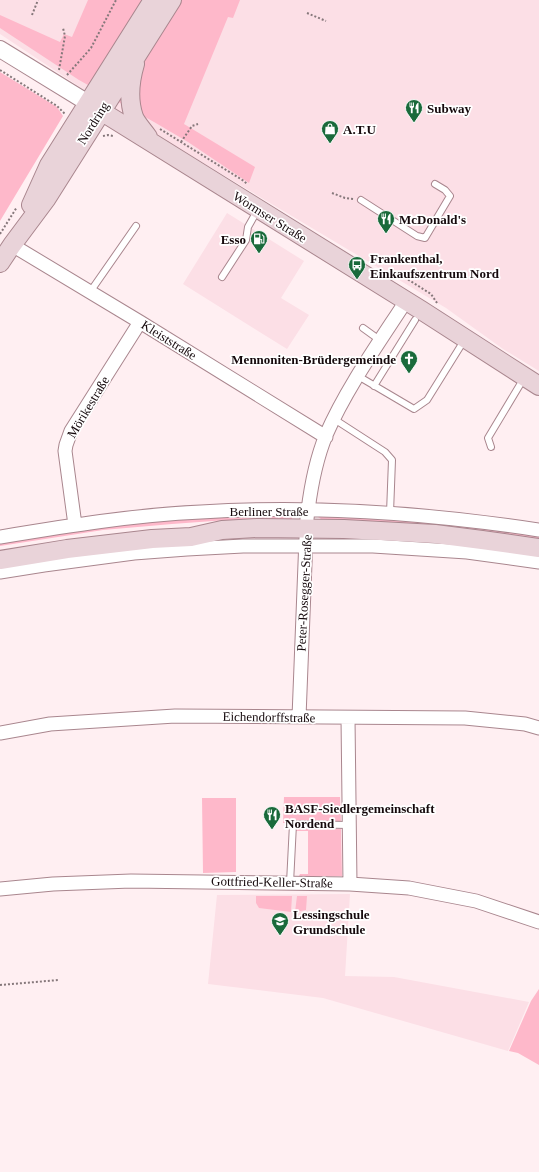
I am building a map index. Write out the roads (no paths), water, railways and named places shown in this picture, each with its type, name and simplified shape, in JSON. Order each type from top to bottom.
[{"type":"main road","name":"Nordring","points":[[0,264],[46,198],[153,0]]},
{"type":"main road","name":"Nordring","points":[[94,107],[138,54],[172,0]]},
{"type":"main road","points":[[138,54],[131,84],[131,104],[134,118],[154,145]]},
{"type":"main road","name":"Wormser Straße","points":[[94,107],[532,381]]},
{"type":"main road","name":"Berliner Straße","points":[[0,549],[65,538],[154,528],[191,526],[222,530],[307,528],[435,534],[539,548]]},
{"type":"main road","name":"Berliner Straße","points":[[0,560],[107,544],[152,539],[191,537],[222,530]]},
{"type":"street","name":"Wormser Straße","points":[[0,49],[94,107]]},
{"type":"street","name":"Kleiststraße","points":[[12,245],[326,437]]},
{"type":"street","name":"Peter-Rosegger-Straße","points":[[299,717],[307,528],[315,471],[326,437],[346,395],[406,301]]},
{"type":"street","name":"Mörikestraße","points":[[75,524],[66,458],[66,445],[71,431],[140,322]]},
{"type":"street","name":"Berliner Straße","points":[[0,537],[75,524],[136,517],[248,510],[373,546],[467,552],[539,562]]},
{"type":"street","name":"Berliner Straße","points":[[0,572],[112,556],[179,549],[243,546],[307,528],[390,513],[436,516],[539,530]]},
{"type":"street","name":"Eichendorffstraße","points":[[0,733],[50,724],[175,716],[465,718],[525,724],[539,728]]},
{"type":"street","points":[[348,718],[350,884]]},
{"type":"street","name":"Gottfried-Keller-Straße","points":[[0,889],[53,884],[131,880],[350,884],[409,888],[476,901],[539,922]]},
{"type":"lane","points":[[361,200],[417,236],[425,238],[450,196],[445,190],[435,184]]},
{"type":"lane","points":[[222,278],[246,240],[248,227],[258,210]]},
{"type":"lane","points":[[90,292],[136,226]]},
{"type":"lane","points":[[374,386],[415,320]]},
{"type":"lane","points":[[362,328],[381,341]]},
{"type":"lane","points":[[358,376],[414,409],[427,400],[465,339]]},
{"type":"lane","points":[[491,447],[488,438],[532,381]]},
{"type":"lane","points":[[334,419],[384,452],[392,460],[390,513]]},
{"type":"lane","points":[[290,883],[292,824],[349,825]]},
{"type":"place","name":"Subway","points":[[414,123]]},
{"type":"place","name":"A.T.U","points":[[330,144]]},
{"type":"place","name":"McDonald's","points":[[386,234]]},
{"type":"place","name":"Esso","points":[[259,254]]},
{"type":"place","name":"Frankenthal, Einkaufszentrum Nord","points":[[357,280]]},
{"type":"place","name":"Mennoniten-Brüdergemeinde","points":[[409,374]]},
{"type":"place","name":"BASF-Siedlergemeinschaft Nordend","points":[[272,830]]},
{"type":"place","name":"Lessingschule Grundschule","points":[[280,936]]}]
